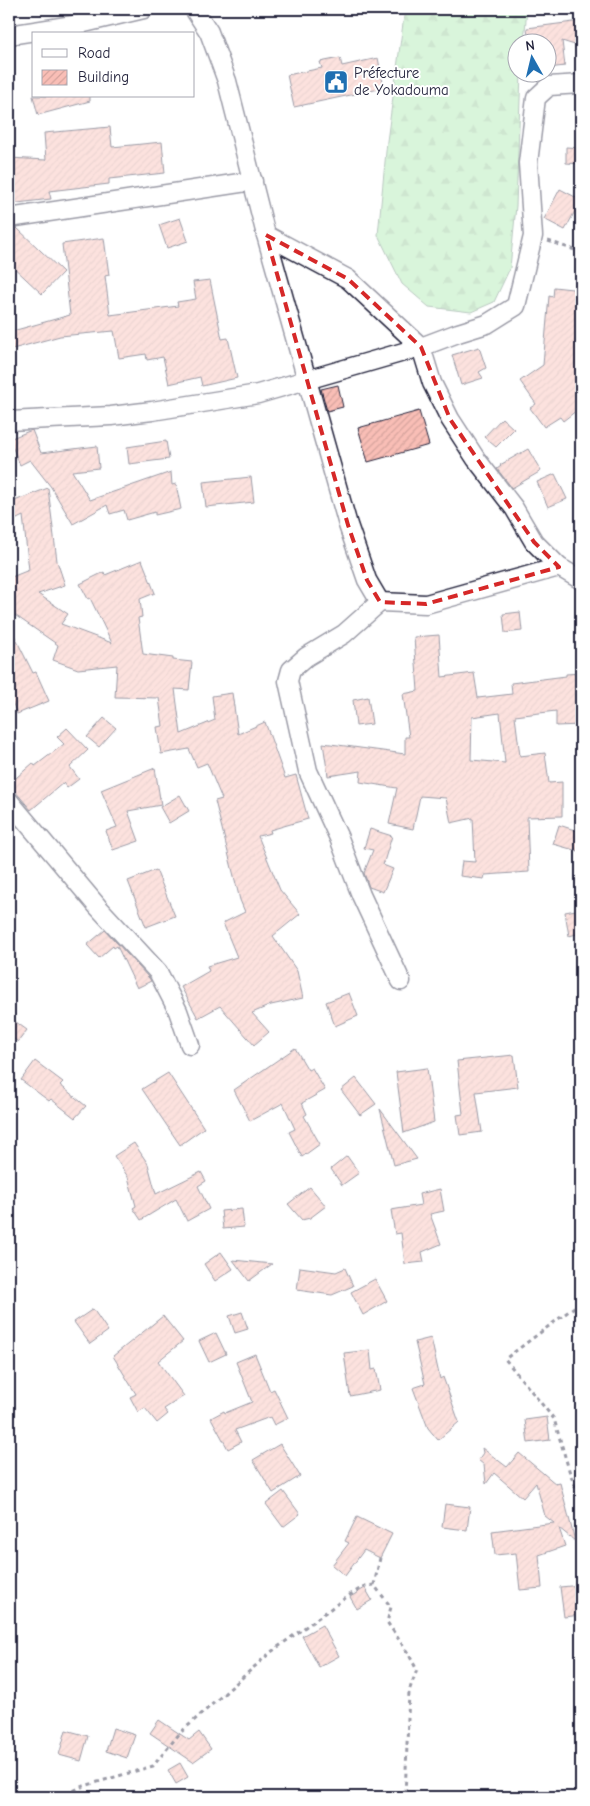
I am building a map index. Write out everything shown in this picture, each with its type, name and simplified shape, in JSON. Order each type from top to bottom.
[{"type":"street","points":[[9,35],[80,24],[144,9]]},
{"type":"street","points":[[194,9],[209,32],[227,81],[266,235],[348,525],[368,580],[380,602]]},
{"type":"street","points":[[9,421],[110,416],[258,394],[421,347],[487,324],[516,306],[533,236],[528,163],[536,98],[549,86],[581,84]]},
{"type":"street","points":[[9,218],[253,181]]},
{"type":"street","points":[[266,235],[348,279],[421,347],[432,384],[450,419],[476,459],[514,508],[534,542],[559,567],[581,580]]},
{"type":"street","points":[[401,981],[361,896],[339,838],[308,772],[288,681],[291,670],[306,657],[344,634],[380,602],[426,604],[559,567]]},
{"type":"street","points":[[9,801],[98,907],[158,972],[178,1011],[190,1045]]},
{"type":"path","points":[[533,236],[581,252]]},
{"type":"path","points":[[581,1302],[505,1359],[554,1419],[568,1470],[581,1503]]},
{"type":"path","points":[[374,1585],[380,1558]]},
{"type":"path","points":[[59,1797],[84,1786],[153,1766],[180,1733],[272,1652],[348,1596],[365,1586],[374,1585]]},
{"type":"path","points":[[374,1585],[391,1607],[387,1622],[417,1670],[409,1691],[405,1797]]},
{"type":"highlighted area","points":[[266,235],[348,279],[421,347],[450,419],[534,542],[559,567],[426,604],[380,602],[367,580],[348,525]]},
{"type":"green space","points":[[405,9],[527,9],[525,32],[508,32],[508,82],[521,82],[516,206],[510,268],[494,302],[471,312],[429,307],[402,284],[378,235],[387,141]]},
{"type":"building","points":[[581,21],[581,47],[562,41],[565,66],[558,67],[558,32],[528,32],[527,28]]},
{"type":"building","name":"Préfecture de Yokadouma","points":[[340,58],[342,66],[378,58],[384,88],[294,107],[287,75],[322,68],[320,62]]},
{"type":"building","points":[[34,98],[90,98],[90,101],[38,115]]},
{"type":"building","points":[[110,127],[112,147],[162,142],[165,173],[109,179],[109,184],[49,191],[51,199],[9,204],[9,158],[46,160],[44,133]]},
{"type":"building","points":[[566,147],[581,148],[581,164],[566,163]]},
{"type":"building","points":[[560,189],[581,200],[565,230],[544,219]]},
{"type":"building","points":[[180,218],[188,241],[167,248],[159,225]]},
{"type":"building","points":[[14,228],[17,228],[63,272],[42,294],[9,263],[9,233]]},
{"type":"building","points":[[104,238],[109,275],[105,276],[110,315],[178,306],[177,302],[196,299],[193,282],[210,280],[222,339],[228,338],[237,378],[202,386],[200,377],[169,384],[163,357],[147,360],[146,354],[119,358],[114,331],[60,336],[9,350],[9,332],[70,315],[62,244]]},
{"type":"building","points":[[554,287],[581,290],[581,407],[563,421],[560,417],[544,427],[530,408],[536,404],[520,381],[543,365],[549,296],[553,297]]},
{"type":"building","points":[[479,347],[486,368],[479,372],[483,378],[461,385],[452,355]]},
{"type":"building","points":[[338,385],[343,407],[327,411],[321,389]]},
{"type":"building","points":[[419,411],[429,445],[368,462],[358,428]]},
{"type":"building","points":[[502,418],[514,429],[496,447],[484,437]]},
{"type":"building","points":[[32,430],[41,453],[97,446],[99,468],[72,471],[90,500],[171,472],[172,485],[176,484],[181,509],[155,515],[155,512],[127,520],[124,510],[110,514],[107,505],[73,524],[51,487],[30,460],[20,465],[9,439]]},
{"type":"building","points":[[166,441],[169,459],[129,464],[127,447]]},
{"type":"building","points":[[528,449],[541,471],[512,488],[497,469],[500,465]]},
{"type":"building","points":[[555,474],[567,499],[548,507],[537,482]]},
{"type":"building","points":[[251,477],[254,502],[206,507],[203,482]]},
{"type":"building","points":[[48,488],[57,561],[65,585],[38,594],[68,614],[61,624],[112,643],[90,598],[88,599],[80,584],[104,572],[105,575],[142,560],[155,593],[140,599],[142,617],[138,618],[143,654],[192,662],[189,690],[175,689],[181,734],[215,720],[212,696],[232,693],[238,734],[265,722],[285,778],[296,775],[308,819],[270,830],[271,833],[258,836],[280,890],[300,914],[273,936],[297,971],[303,998],[271,1005],[252,1013],[269,1032],[254,1045],[220,1006],[198,1018],[181,987],[209,971],[207,966],[237,957],[223,923],[245,912],[240,900],[215,801],[222,799],[207,763],[197,767],[189,749],[161,754],[157,727],[163,726],[159,698],[115,697],[117,665],[78,669],[53,660],[58,645],[9,611],[9,578],[29,570],[23,516],[9,523],[9,503]]},
{"type":"building","points":[[520,612],[522,631],[505,633],[503,614]]},
{"type":"building","points":[[9,625],[33,673],[36,672],[49,701],[17,714],[9,694]]},
{"type":"building","points":[[439,635],[442,677],[474,673],[478,698],[512,694],[511,683],[581,673],[581,725],[556,726],[556,711],[515,716],[520,756],[545,753],[549,783],[562,782],[562,816],[527,817],[529,872],[485,875],[484,879],[460,876],[462,861],[475,862],[473,818],[451,823],[446,798],[420,796],[413,829],[389,824],[397,788],[360,782],[361,771],[328,776],[323,743],[405,754],[405,737],[409,737],[403,694],[418,691],[414,637]],"holes":[[[500,713],[505,763],[471,760],[472,717]]]},
{"type":"building","points":[[368,697],[372,724],[356,726],[353,700]]},
{"type":"building","points":[[104,718],[116,728],[99,747],[87,737]]},
{"type":"building","points":[[67,728],[88,750],[70,767],[79,779],[67,788],[63,783],[31,810],[9,784],[33,763],[35,766],[64,744],[57,737]]},
{"type":"building","points":[[155,768],[161,805],[128,811],[139,841],[113,850],[106,831],[117,827],[101,790]]},
{"type":"building","points":[[180,795],[189,811],[169,823],[160,807]]},
{"type":"building","points":[[559,825],[581,832],[578,851],[553,844]]},
{"type":"building","points":[[370,829],[392,836],[383,865],[393,869],[383,892],[369,887],[364,873],[373,850],[364,848]]},
{"type":"building","points":[[156,870],[175,916],[146,927],[128,881]]},
{"type":"building","points":[[581,909],[581,933],[569,936],[565,912]]},
{"type":"building","points":[[105,930],[151,981],[137,988],[117,946],[114,948],[113,946],[99,958],[87,945]]},
{"type":"building","points":[[349,993],[358,1016],[335,1026],[326,1002]]},
{"type":"building","points":[[9,1017],[27,1030],[18,1042],[9,1035]]},
{"type":"building","points":[[295,1048],[308,1070],[312,1068],[325,1090],[302,1103],[307,1114],[304,1116],[320,1144],[302,1157],[289,1132],[295,1129],[283,1103],[250,1121],[234,1090]]},
{"type":"building","points":[[514,1055],[518,1087],[476,1092],[482,1132],[460,1135],[457,1115],[463,1114],[457,1061]]},
{"type":"building","points":[[35,1061],[63,1082],[60,1085],[86,1106],[75,1118],[51,1099],[49,1101],[21,1080]]},
{"type":"building","points":[[427,1068],[434,1122],[404,1133],[396,1072]]},
{"type":"building","points":[[168,1073],[204,1128],[180,1145],[142,1089]]},
{"type":"building","points":[[356,1078],[376,1104],[360,1115],[341,1090]]},
{"type":"building","points":[[380,1109],[417,1159],[394,1165]]},
{"type":"building","points":[[134,1143],[148,1164],[156,1194],[201,1172],[206,1181],[198,1186],[209,1209],[187,1221],[176,1199],[141,1220],[133,1208],[136,1206],[128,1177],[114,1156]]},
{"type":"building","points":[[347,1156],[359,1173],[342,1185],[331,1169]]},
{"type":"building","points":[[310,1187],[326,1206],[310,1218],[302,1220],[288,1204]]},
{"type":"building","points":[[440,1189],[444,1211],[430,1214],[441,1244],[422,1252],[424,1262],[405,1264],[401,1233],[395,1234],[391,1210],[421,1205],[419,1194]]},
{"type":"building","points":[[242,1209],[244,1227],[223,1229],[221,1211]]},
{"type":"building","points":[[221,1252],[233,1269],[215,1281],[204,1264]]},
{"type":"building","points":[[233,1260],[272,1264],[249,1281]]},
{"type":"building","points":[[300,1267],[336,1272],[345,1268],[353,1286],[332,1295],[297,1290]]},
{"type":"building","points":[[375,1279],[387,1301],[363,1315],[351,1292]]},
{"type":"building","points":[[93,1309],[108,1331],[90,1344],[74,1322]]},
{"type":"building","points":[[242,1312],[248,1329],[235,1333],[229,1316]]},
{"type":"building","points":[[163,1316],[183,1341],[158,1361],[184,1396],[164,1409],[168,1414],[157,1423],[145,1408],[138,1412],[130,1397],[136,1394],[113,1356]]},
{"type":"building","points":[[216,1333],[226,1354],[209,1362],[199,1341]]},
{"type":"building","points":[[431,1338],[440,1379],[443,1377],[459,1422],[438,1440],[428,1428],[413,1388],[425,1384],[415,1342]]},
{"type":"building","points":[[370,1350],[372,1370],[376,1369],[380,1390],[350,1396],[344,1353]]},
{"type":"building","points":[[255,1354],[270,1391],[274,1389],[288,1418],[274,1425],[270,1417],[235,1430],[241,1442],[228,1449],[211,1418],[224,1411],[225,1413],[252,1402],[236,1362]]},
{"type":"building","points":[[547,1417],[550,1440],[528,1443],[525,1420]]},
{"type":"building","points":[[280,1444],[300,1476],[273,1493],[253,1460]]},
{"type":"building","points":[[482,1448],[507,1467],[519,1453],[556,1484],[560,1483],[575,1541],[559,1528],[565,1546],[539,1555],[542,1588],[520,1590],[516,1553],[495,1555],[492,1531],[554,1523],[545,1516],[536,1483],[523,1498],[494,1473],[486,1484],[484,1465],[478,1460],[483,1453]]},
{"type":"building","points":[[283,1491],[300,1514],[283,1527],[266,1504]]},
{"type":"building","points":[[445,1504],[470,1507],[467,1530],[442,1527]]},
{"type":"building","points":[[357,1517],[392,1534],[380,1558],[364,1550],[345,1576],[332,1565],[349,1543],[345,1541]]},
{"type":"building","points":[[581,1585],[581,1615],[564,1617],[560,1587]]},
{"type":"building","points":[[365,1588],[372,1600],[357,1609],[350,1597]]},
{"type":"building","points":[[322,1625],[339,1656],[319,1667],[302,1636]]},
{"type":"building","points":[[159,1720],[189,1740],[199,1732],[211,1749],[193,1762],[150,1733]]},
{"type":"building","points":[[113,1728],[135,1735],[127,1758],[106,1751]]},
{"type":"building","points":[[66,1730],[88,1736],[81,1761],[59,1755]]},
{"type":"building","points":[[180,1763],[188,1777],[176,1784],[168,1770]]},
{"type":"place","name":"Préfecture de Yokadouma","points":[[336,82]]}]
